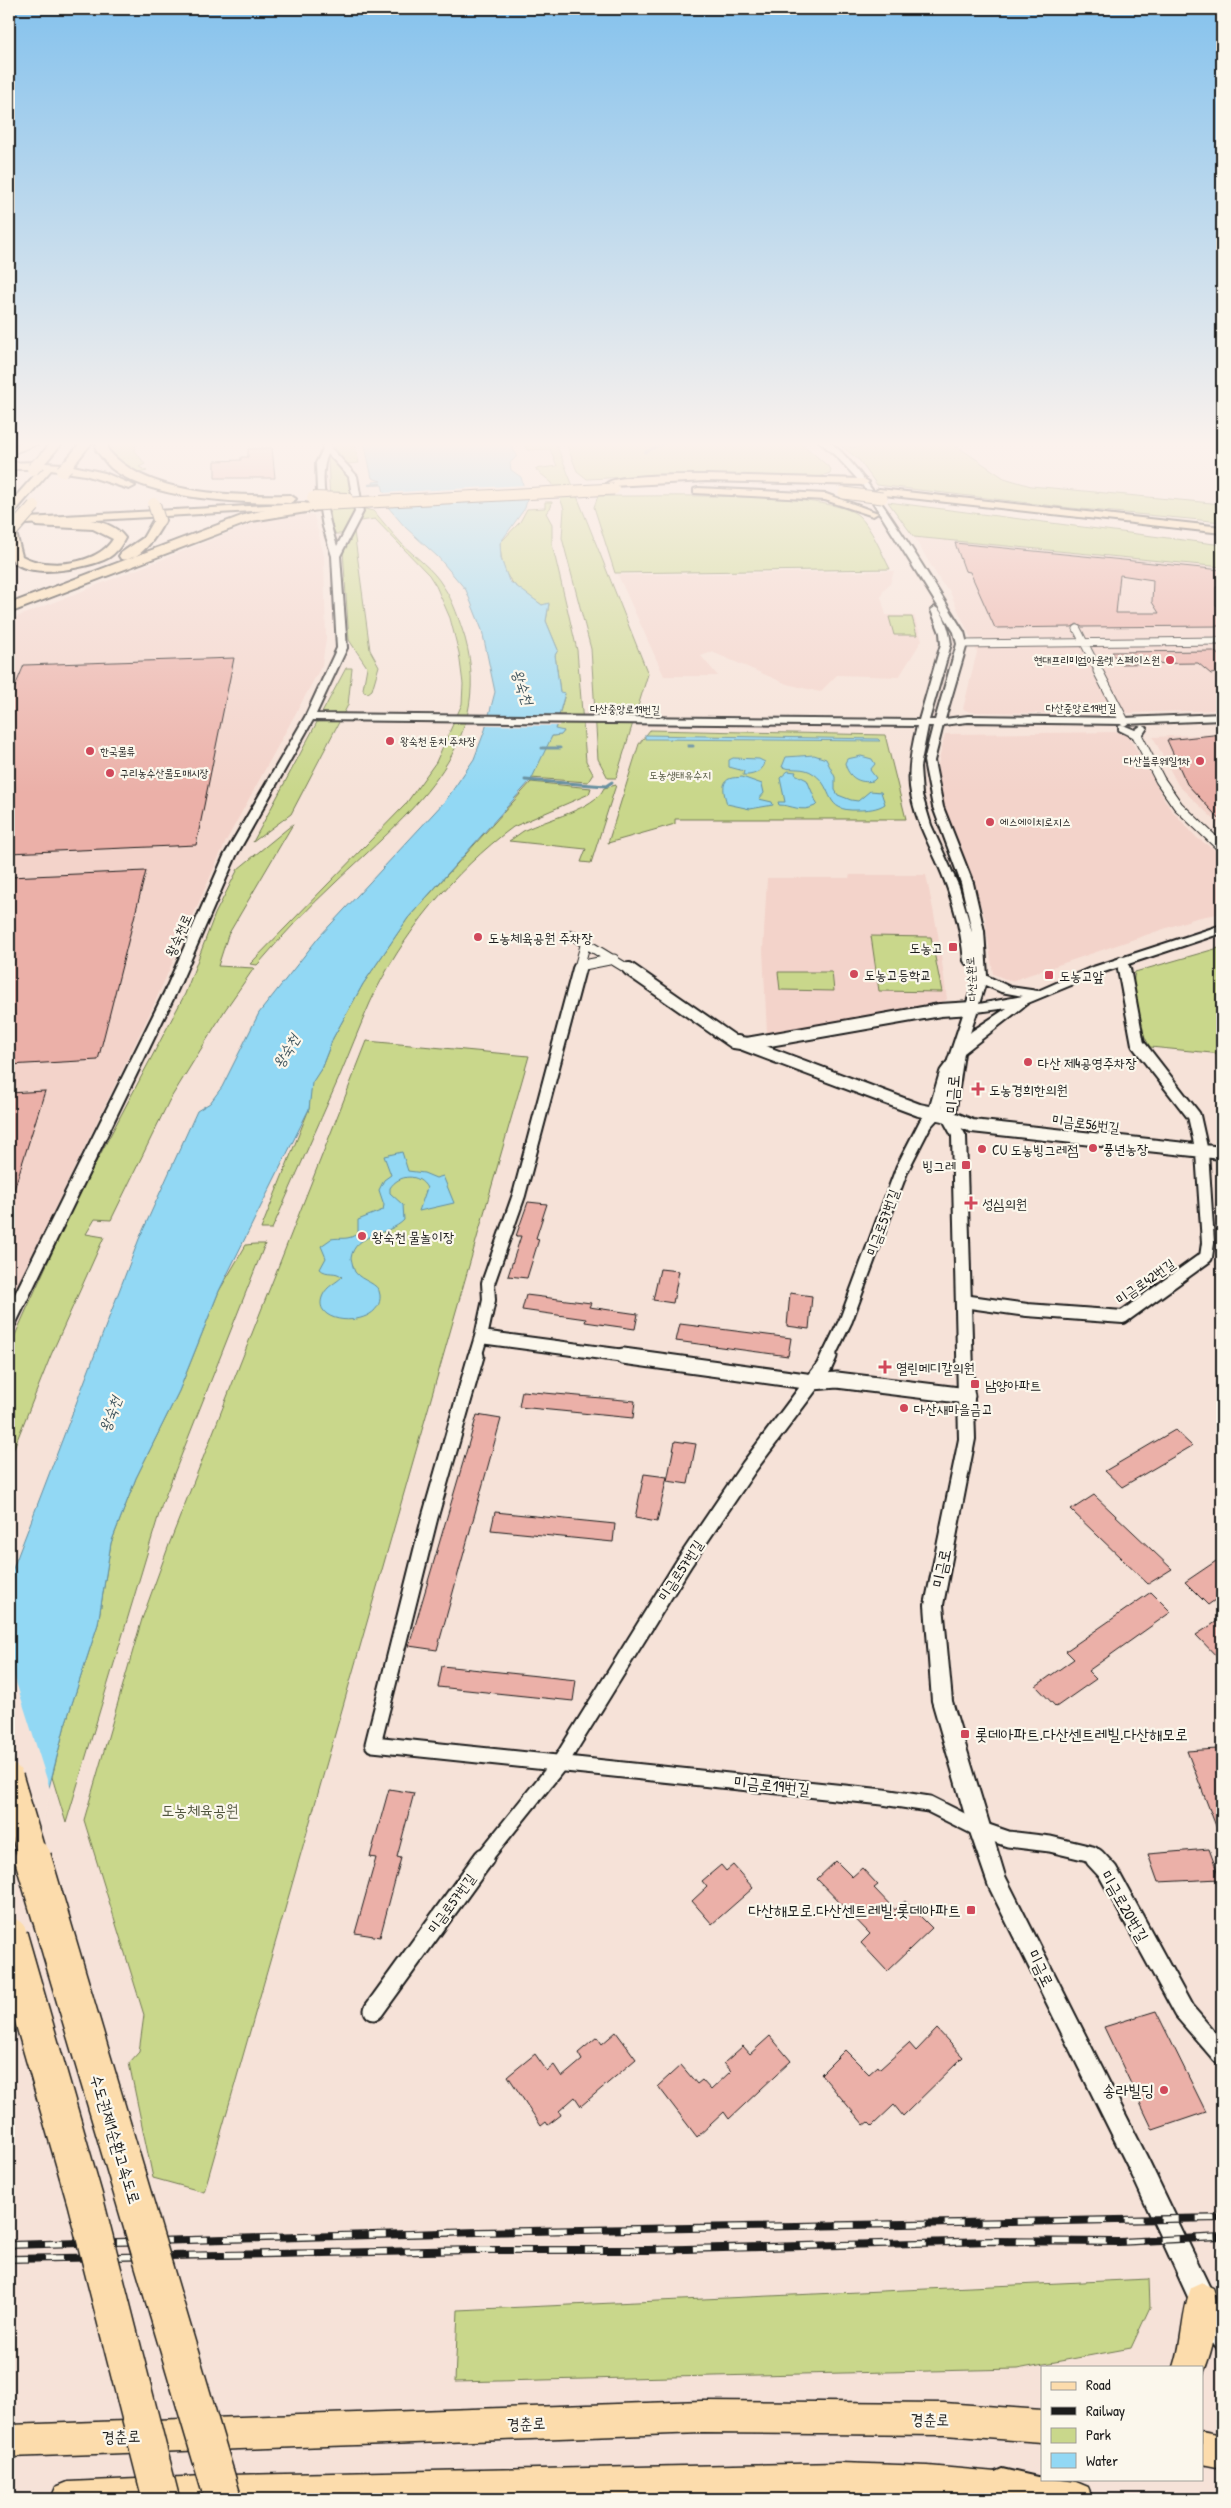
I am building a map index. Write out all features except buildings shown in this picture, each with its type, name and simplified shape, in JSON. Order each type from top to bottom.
[{"type":"highway","points":[[17,558],[47,567],[85,563],[97,558]]},
{"type":"highway","points":[[48,593],[122,558]]},
{"type":"highway","points":[[9,609],[141,558]]},
{"type":"highway","name":"수도권제1순환고속도로","points":[[9,1778],[226,2496]]},
{"type":"highway","points":[[9,1936],[85,2200],[161,2499]]},
{"type":"highway","points":[[1002,2489],[1045,2499]]},
{"type":"main road","points":[[1190,2366],[1196,2350],[1202,2299]]},
{"type":"main road","name":"경춘로","points":[[9,2441],[702,2417],[944,2419],[1041,2426]]},
{"type":"main road","points":[[1204,2447],[1222,2451]]},
{"type":"main road","points":[[68,2499],[705,2481],[840,2480],[928,2483],[1002,2489],[1076,2499]]},
{"type":"street","name":"왕숙천로","points":[[9,1320],[170,991],[230,856],[315,717],[342,648],[336,558]]},
{"type":"street","points":[[913,558],[959,632],[962,644],[1222,641]]},
{"type":"street","name":"다산순환로","points":[[909,571],[938,614],[945,633],[944,654],[916,755],[916,787],[924,822],[952,884],[966,924],[972,1008]]},
{"type":"street","points":[[1077,629],[1124,724],[1140,732],[1222,724]]},
{"type":"street","name":"다산순환로","points":[[962,644],[930,752],[929,770],[938,807],[967,883],[975,914],[981,978],[972,1008]]},
{"type":"street","name":"다산중앙로19번길","points":[[315,717],[662,722],[939,723],[968,726],[1124,724],[1222,717]]},
{"type":"street","points":[[1140,732],[1160,780],[1178,806],[1222,848]]},
{"type":"street","points":[[738,1042],[747,1044],[940,1010],[993,1007],[1025,1000],[1094,970],[1222,929]]},
{"type":"street","name":"미금로56번길","points":[[572,935],[614,959],[724,1036],[936,1118],[972,1126],[1222,1153]]},
{"type":"street","points":[[586,942],[519,1195],[488,1283],[487,1292],[489,1300],[481,1337],[813,1382],[837,1380],[967,1396]]},
{"type":"street","points":[[579,966],[614,959]]},
{"type":"street","points":[[1122,961],[1130,1013],[1138,1044],[1194,1116],[1202,1152]]},
{"type":"street","points":[[981,978],[991,984],[1016,993],[1044,993]]},
{"type":"street","points":[[956,1056],[977,1034],[1025,1000]]},
{"type":"street","name":"미금로","points":[[972,1008],[936,1118],[959,1136],[967,1396],[967,1439],[934,1605],[938,1673],[942,1702],[996,1880],[1140,2167],[1222,2339]]},
{"type":"street","name":"미금로57번길","points":[[374,2010],[467,1880],[560,1763],[684,1563],[749,1467],[824,1366],[846,1320],[902,1168],[936,1118]]},
{"type":"street","name":"미금로42번길","points":[[963,1302],[1027,1310],[1123,1316],[1206,1257],[1208,1243],[1202,1152]]},
{"type":"street","name":"미금로19번길","points":[[481,1337],[430,1517],[373,1744],[929,1804],[979,1829]]},
{"type":"street","name":"미금로20번길","points":[[979,1829],[1008,1839],[1050,1844],[1092,1854],[1108,1872],[1184,2011],[1222,2055]]},
{"type":"shaded area","name":"구리농수산물도매시장","points":[[165,558],[324,558],[326,639],[322,665],[226,841],[151,1011],[9,1302],[9,620]]},
{"type":"shaded area","name":"현대프리미엄아울렛 스페이스원","points":[[927,558],[1130,558],[1222,567],[1222,710],[1097,714],[970,712],[963,709],[977,652],[949,590],[942,584]]},
{"type":"shaded area","points":[[894,571],[890,584],[884,589],[881,597],[886,615],[914,616],[922,640],[899,677],[837,675],[820,692],[787,684],[712,652],[701,656],[718,676],[664,676],[618,575]]},
{"type":"shaded area","points":[[1222,731],[1222,827],[1178,785],[1153,737],[1213,734]]},
{"type":"shaded area","points":[[1126,732],[1169,807],[1197,838],[1222,855],[1222,913],[1196,918],[1011,981],[993,974],[985,918],[942,804],[937,768],[945,734]]},
{"type":"shaded area","name":"도농고등학교","points":[[850,875],[926,875],[938,934],[947,999],[940,1004],[767,1034],[763,950],[767,878],[849,878]]},
{"type":"green space","points":[[344,558],[358,558],[370,650],[379,666],[372,690],[368,693],[364,692],[363,689],[367,667],[349,640]]},
{"type":"green space","points":[[413,558],[418,558],[424,563],[443,586],[456,611],[465,638],[471,678],[468,714],[456,747],[438,777],[415,805],[315,902],[257,965],[250,964],[405,805],[436,762],[462,704],[463,684],[459,653],[450,618],[429,575]]},
{"type":"green space","points":[[501,558],[555,558],[577,650],[586,761],[593,774],[588,782],[530,778],[552,736],[561,735],[564,731],[555,730],[565,694],[560,692],[555,655],[558,650],[546,621],[549,604],[542,605],[523,592],[511,581],[503,566]]},
{"type":"green space","points":[[567,558],[602,558],[648,674],[616,778],[608,778],[598,759],[591,649]]},
{"type":"green space","points":[[610,558],[884,558],[890,569],[615,573]]},
{"type":"green space","points":[[1130,558],[1222,558],[1222,567]]},
{"type":"green space","points":[[889,617],[912,617],[917,635],[894,635]]},
{"type":"green space","points":[[346,668],[352,668],[348,705],[291,814],[253,842]]},
{"type":"green space","name":"도농생태유수지","points":[[650,730],[885,735],[906,819],[675,819],[675,824],[608,843],[639,744]]},
{"type":"green space","points":[[531,782],[591,788],[589,794],[513,827],[491,844],[450,884],[413,929],[397,953],[370,1003],[272,1229],[261,1229],[309,1109],[311,1083],[321,1069],[333,1038],[363,984],[408,918]]},
{"type":"green space","points":[[616,785],[591,863],[581,862],[586,849],[509,841],[525,830],[580,808],[591,802],[604,788]]},
{"type":"green space","points":[[293,824],[228,935],[218,966],[254,968],[225,1010],[169,1101],[111,1220],[95,1219],[86,1234],[104,1237],[51,1355],[9,1460],[9,1350],[19,1326],[75,1202],[185,994],[215,914],[238,869]]},
{"type":"green space","points":[[871,936],[931,937],[942,992],[879,991]]},
{"type":"green space","points":[[1222,947],[1222,1054],[1150,1047],[1138,1021],[1134,1001],[1133,982],[1135,972]]},
{"type":"green space","points":[[778,972],[832,972],[834,991],[780,990]]},
{"type":"green space","name":"도농체육공원","points":[[367,1041],[529,1056],[204,2192],[153,2178],[129,2063],[139,2052],[144,2015],[84,1820],[142,1619],[170,1542]]},
{"type":"green space","points":[[265,1244],[162,1504],[66,1823],[52,1777],[65,1725],[98,1624],[111,1543],[136,1478],[179,1391],[219,1291],[246,1245]]},
{"type":"green space","points":[[1149,2279],[1150,2307],[1131,2348],[1017,2369],[455,2382],[458,2310]]},
{"type":"water","name":"왕숙천","points":[[439,558],[501,558],[509,581],[542,605],[549,603],[546,621],[558,650],[555,655],[560,692],[565,693],[555,729],[564,731],[561,735],[552,736],[531,780],[408,918],[363,984],[333,1038],[321,1069],[312,1083],[309,1109],[219,1291],[179,1391],[136,1478],[111,1543],[98,1624],[65,1725],[9,1945],[9,1579],[139,1239],[197,1111],[210,1103],[222,1087],[259,1013],[319,937],[446,800],[474,759],[485,730],[495,692],[482,630],[466,590]]},
{"type":"water","points":[[645,735],[878,739],[880,741],[645,739]]},
{"type":"water","points":[[814,755],[826,759],[835,777],[835,790],[838,795],[858,801],[870,791],[881,792],[885,804],[865,810],[847,810],[834,803],[825,786],[814,774],[802,769],[782,767],[786,757]]},
{"type":"water","points":[[861,756],[872,759],[875,764],[870,770],[876,778],[873,781],[859,780],[851,776],[846,768],[845,763],[847,759]]},
{"type":"water","points":[[733,758],[759,759],[765,762],[757,773],[743,775],[744,771],[729,767],[729,760]]},
{"type":"water","points":[[788,771],[796,772],[795,774],[807,780],[817,804],[815,806],[801,809],[779,805],[778,802],[785,802],[780,778]]},
{"type":"water","points":[[742,777],[762,784],[764,793],[759,799],[772,802],[773,805],[750,809],[727,804],[724,790],[726,781],[731,778]]},
{"type":"water","name":"왕숙천 물놀이장","points":[[402,1152],[408,1171],[424,1173],[436,1178],[443,1176],[454,1203],[419,1211],[427,1188],[423,1183],[409,1177],[394,1183],[390,1188],[390,1193],[403,1205],[404,1220],[398,1225],[359,1243],[351,1258],[355,1272],[377,1287],[380,1295],[378,1306],[370,1314],[359,1318],[347,1320],[335,1318],[326,1313],[321,1306],[325,1292],[342,1277],[320,1269],[326,1258],[321,1246],[331,1239],[348,1238],[358,1233],[358,1220],[383,1210],[384,1205],[379,1190],[384,1180],[391,1175],[384,1156]]},
{"type":"pier","points":[[486,714],[562,715],[559,726],[483,725]]},
{"type":"pier","points":[[9,1660],[51,1792],[9,1948]]},
{"type":"waterway","points":[[688,746],[693,746]]},
{"type":"waterway","points":[[542,748],[560,748]]},
{"type":"waterway","points":[[525,780],[606,786],[612,782]]},
{"type":"railway","points":[[9,2245],[479,2232],[1222,2218]]},
{"type":"railway","points":[[9,2259],[477,2250],[648,2250],[992,2241],[1119,2242],[1222,2237]]},
{"type":"place","name":"현대프리미엄아울렛 스페이스원","points":[[1170,660]]},
{"type":"place","name":"왕숙천 둔치 주차장","points":[[390,741]]},
{"type":"place","name":"한국물류","points":[[90,751]]},
{"type":"place","name":"다산블루웨일1차","points":[[1200,761]]},
{"type":"place","name":"구리농수산물도매시장","points":[[110,773]]},
{"type":"place","name":"에스에이치로지스","points":[[990,822]]},
{"type":"place","name":"도농체육공원 주차장","points":[[478,937]]},
{"type":"place","name":"도농고","points":[[953,947]]},
{"type":"place","name":"도농고등학교","points":[[854,974]]},
{"type":"place","name":"도농고앞","points":[[1049,975]]},
{"type":"place","name":"다산 제4공영주차장","points":[[1028,1062]]},
{"type":"place","name":"도농경희한의원","points":[[978,1089]]},
{"type":"place","name":"풍년농장","points":[[1093,1148]]},
{"type":"place","name":"CU 도농빙그레점","points":[[982,1149]]},
{"type":"place","name":"빙그레","points":[[966,1165]]},
{"type":"place","name":"성심의원","points":[[971,1203]]},
{"type":"place","name":"왕숙천 물놀이장","points":[[362,1236]]},
{"type":"place","name":"열린메디칼의원","points":[[885,1367]]},
{"type":"place","name":"남양아파트","points":[[975,1384]]},
{"type":"place","name":"다산새마을금고","points":[[904,1408]]},
{"type":"place","name":"롯데아파트.다산센트레빌.다산해모로","points":[[965,1734]]},
{"type":"place","name":"다산해모로.다산센트레빌.롯데아파트","points":[[971,1910]]},
{"type":"place","name":"송라빌딩","points":[[1164,2090]]}]
